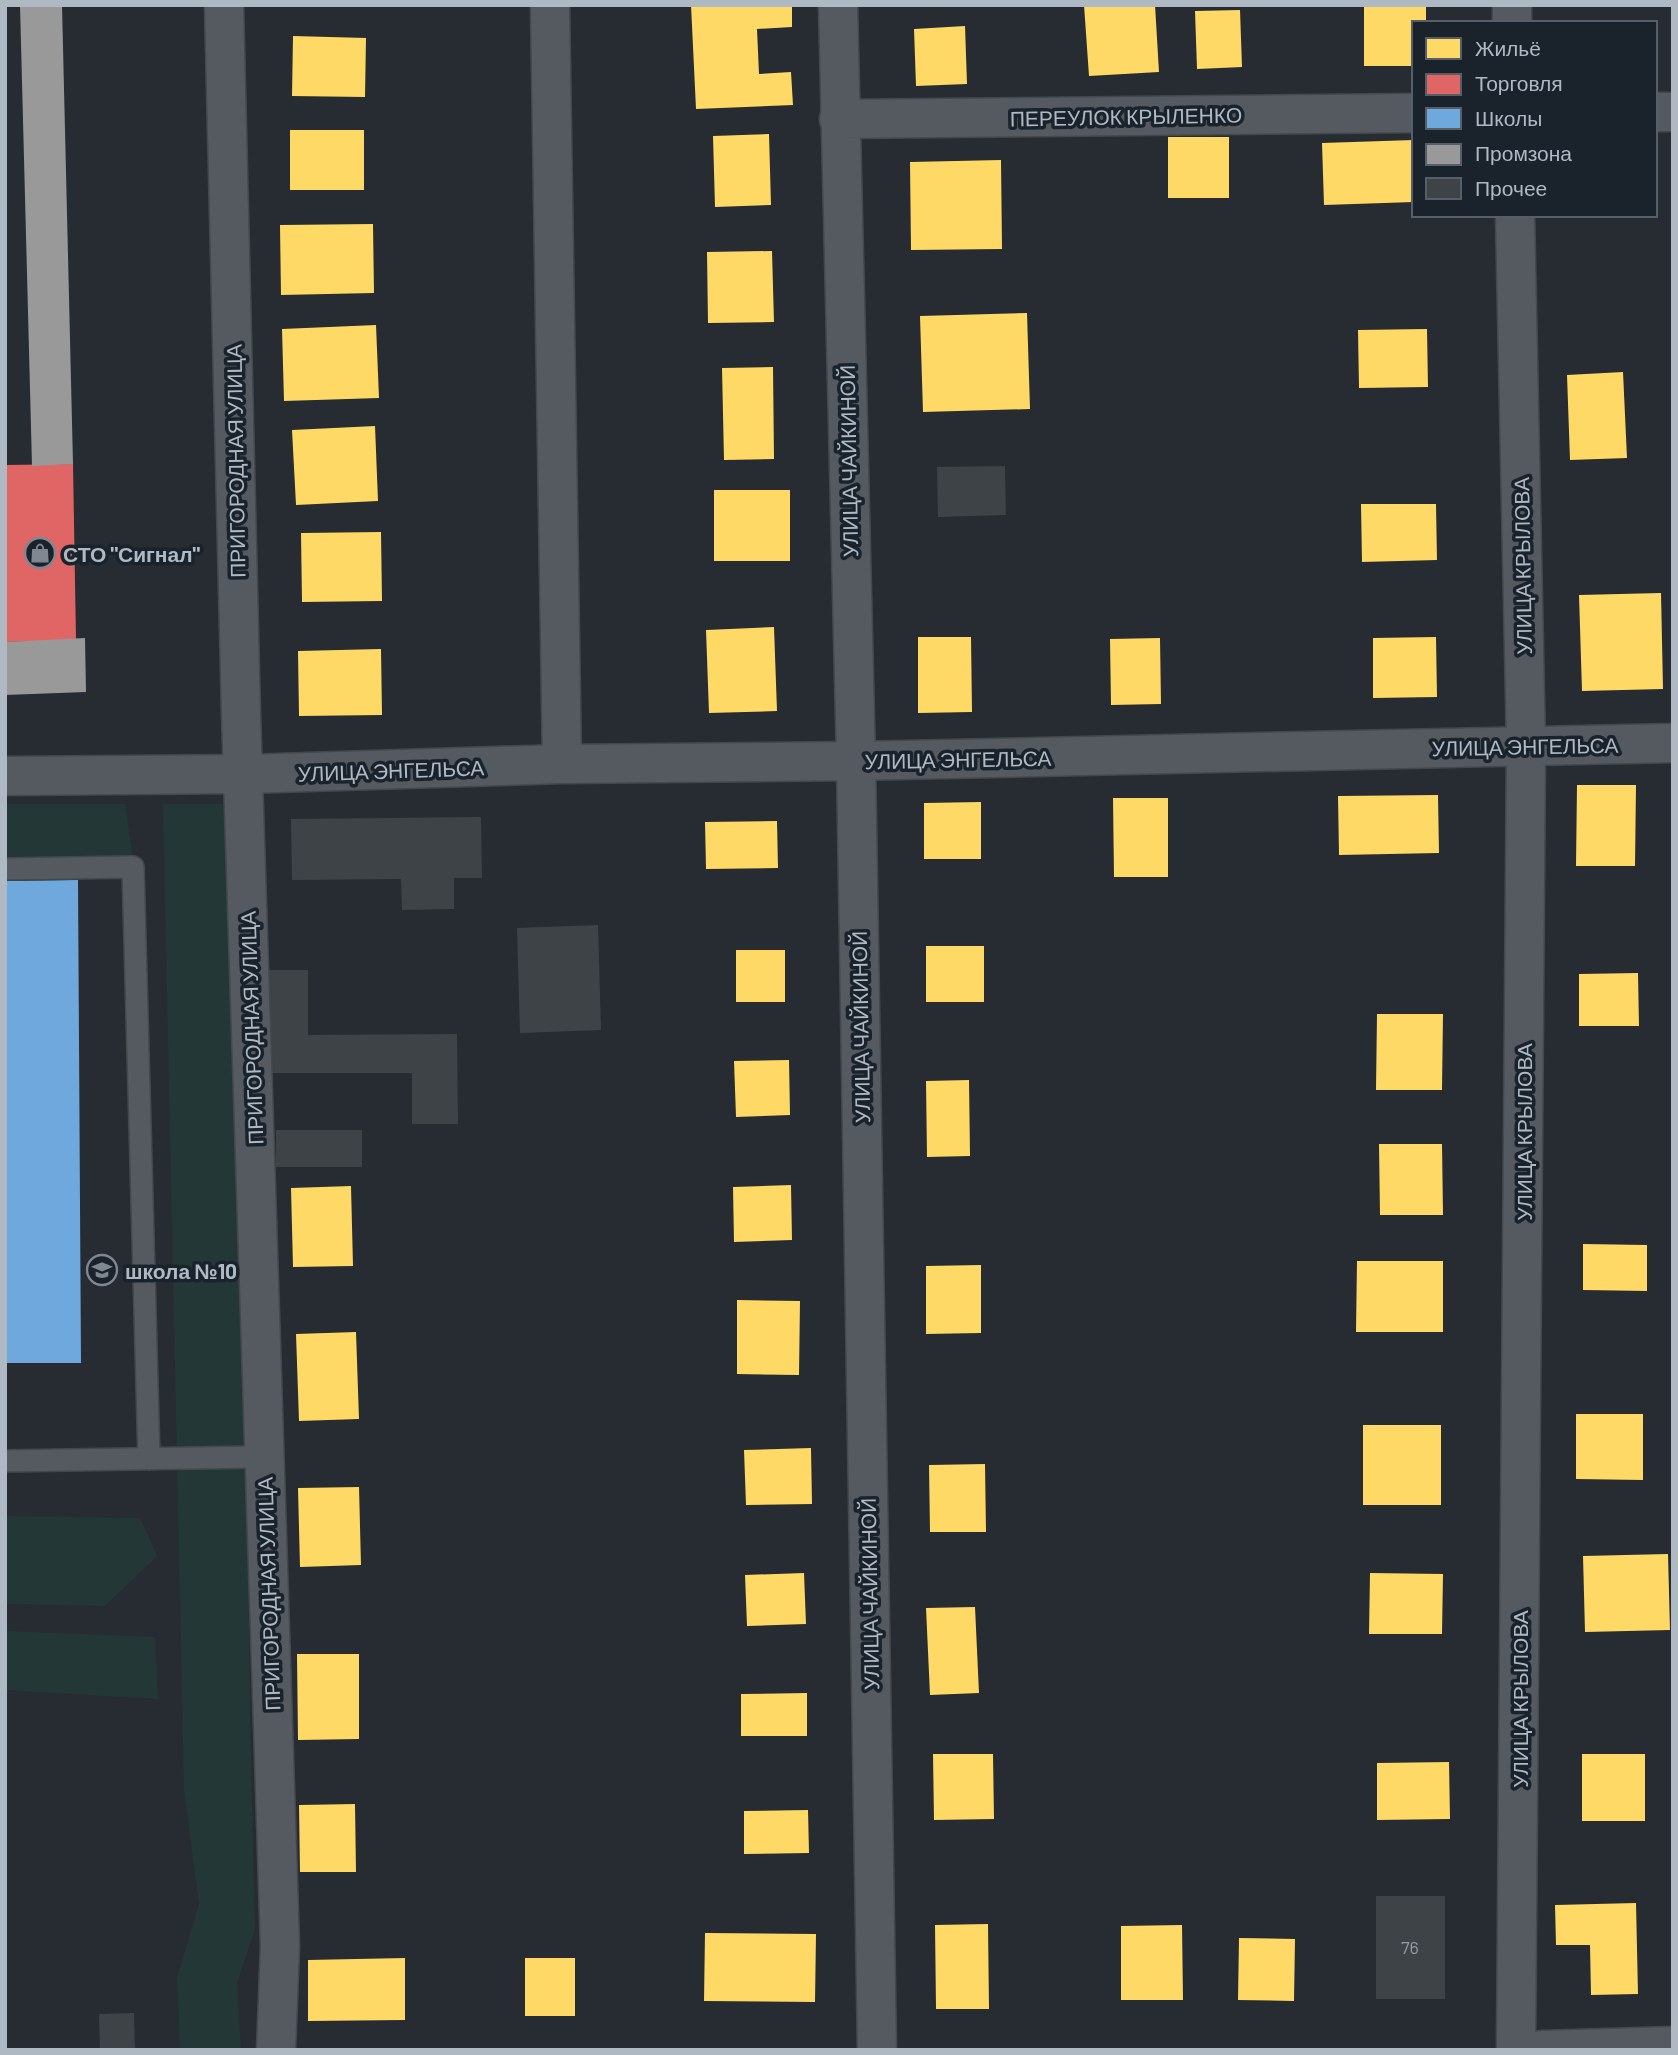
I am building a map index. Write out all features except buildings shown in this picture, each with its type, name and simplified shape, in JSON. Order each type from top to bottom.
[{"type":"street","name":"ПРИГОРОДНАЯ УЛИЦА","points":[[224,5],[243,774],[279,1946],[276,2050]]},
{"type":"street","points":[[550,5],[562,764]]},
{"type":"street","name":"УЛИЦА ЧАЙКИНОЙ","points":[[838,5],[856,761],[877,2050]]},
{"type":"street","name":"ПЕРЕУЛОК КРЫЛЕНКО","points":[[839,119],[1412,113]]},
{"type":"street","name":"УЛИЦА КРЫЛОВА","points":[[1515,217],[1526,746],[1516,2050]]},
{"type":"street","name":"УЛИЦА ЭНГЕЛЬСА","points":[[5,776],[243,774],[562,764],[856,761],[1673,743]]},
{"type":"street","points":[[1542,2050],[1673,2046]]},
{"type":"lane","points":[[5,869],[133,867],[149,1459]]},
{"type":"lane","points":[[5,1461],[264,1457]]},
{"type":"shaded area","points":[[5,804],[125,804],[133,860],[5,860]]},
{"type":"shaded area","points":[[163,804],[235,804],[255,1930],[237,1983],[241,2050],[180,2050],[177,1978],[199,1904],[184,1789]]},
{"type":"shaded area","points":[[5,1516],[140,1518],[157,1556],[105,1606],[5,1604]]},
{"type":"shaded area","points":[[5,1631],[155,1637],[158,1699],[5,1690]]},
{"type":"place","name":"СТО \"Сигнал\"","points":[[40,553]]},
{"type":"place","name":"школа №10","points":[[102,1270]]}]
